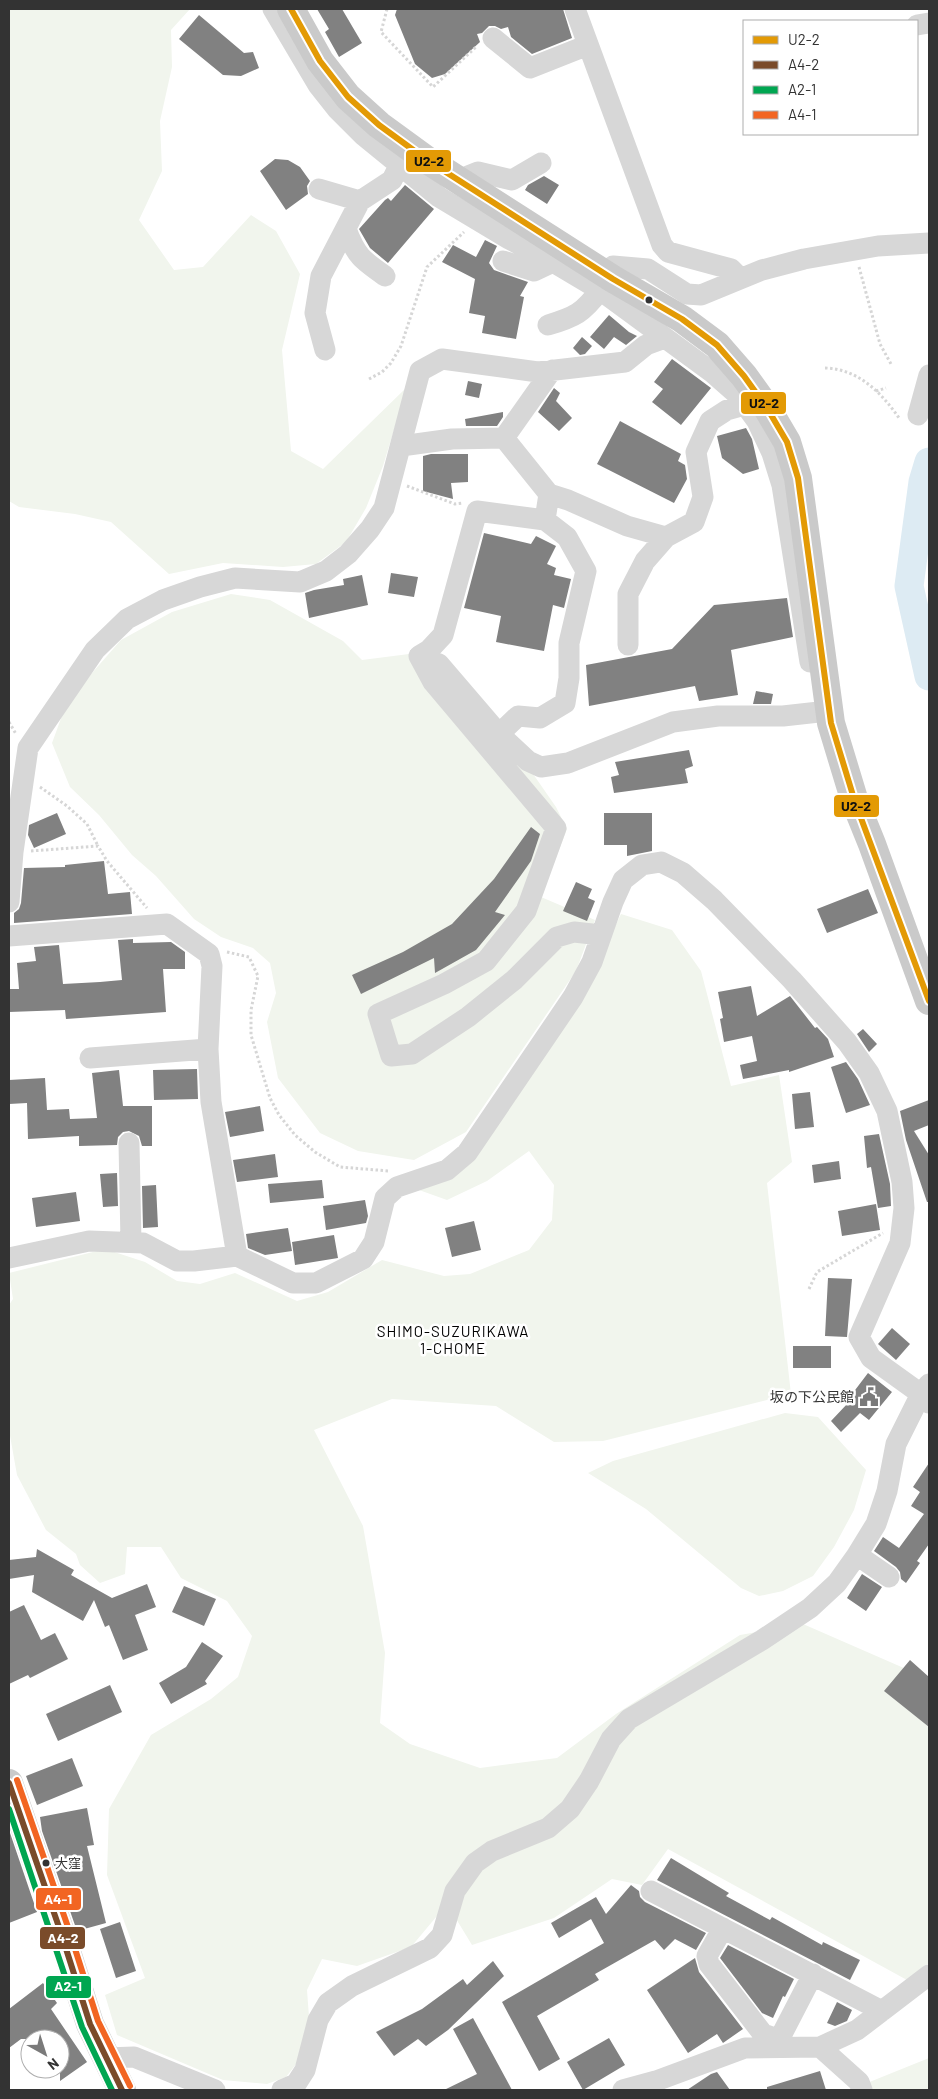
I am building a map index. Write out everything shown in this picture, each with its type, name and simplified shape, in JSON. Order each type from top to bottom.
[{"type":"main road","points":[[291,9],[320,61],[348,97],[379,125],[427,160],[614,281],[682,319],[717,345],[767,408],[787,442],[798,478],[831,723],[855,802],[929,1001]]},
{"type":"main road","points":[[9,1783],[61,1933],[90,2024],[122,2090]]},
{"type":"street","points":[[273,9],[318,85],[338,109],[363,135],[440,197],[553,262],[614,281]]},
{"type":"street","points":[[303,9],[338,67],[362,96],[392,124],[614,281],[665,338],[713,373],[738,396],[757,421],[772,453],[782,485],[789,539],[827,748]]},
{"type":"street","points":[[575,9],[662,245],[668,252],[730,269],[740,278]]},
{"type":"street","points":[[493,38],[530,68],[588,45]]},
{"type":"street","points":[[325,350],[315,313],[322,276],[360,201],[392,180],[400,164]]},
{"type":"street","points":[[468,176],[478,172],[512,180],[541,164]]},
{"type":"street","points":[[319,189],[360,201]]},
{"type":"street","points":[[346,229],[353,249],[364,262],[385,276]]},
{"type":"street","points":[[548,326],[573,317],[588,306],[614,281],[648,269],[687,294],[701,295],[776,265],[878,246],[929,243]]},
{"type":"street","points":[[503,261],[534,271],[553,262]]},
{"type":"street","points":[[9,902],[13,852],[28,748],[95,650],[127,619],[163,600],[200,587],[235,578],[300,582],[326,571],[348,554],[370,529],[384,508],[402,446],[420,371],[430,365],[442,359],[538,372],[625,362],[646,345],[665,338]]},
{"type":"street","points":[[504,438],[552,370]]},
{"type":"street","points":[[918,415],[929,375]]},
{"type":"street","points":[[628,645],[628,594],[645,561],[666,537],[694,522],[703,497],[696,452],[710,421],[727,410],[745,406]]},
{"type":"street","points":[[402,446],[452,439],[504,438]]},
{"type":"street","points":[[504,438],[549,494],[568,500],[627,526],[666,537]]},
{"type":"street","points":[[545,520],[549,494]]},
{"type":"street","points":[[419,656],[429,650],[443,635],[477,511],[545,520],[567,536],[586,571],[569,643],[569,678],[565,703],[540,718],[518,716],[499,734]]},
{"type":"street","points":[[419,656],[439,664],[499,734],[528,761],[541,767],[568,763],[673,722],[718,716],[783,716],[819,712]]},
{"type":"street","points":[[419,656],[433,682],[556,828],[526,911],[486,962],[444,984],[378,1014],[391,1056],[412,1054],[468,1017],[514,980],[557,936],[574,932],[601,934]]},
{"type":"street","points":[[9,1258],[89,1241],[143,1243],[177,1261],[238,1256],[292,1283],[316,1284],[363,1259],[374,1242],[385,1198],[397,1187],[447,1170],[467,1153],[573,997],[592,962],[623,880],[642,865],[661,862],[683,873],[714,900],[792,980],[847,1042],[869,1073],[887,1111],[902,1182],[903,1220],[900,1243],[859,1337],[871,1358],[926,1394],[896,1444],[887,1491],[876,1524],[837,1582],[810,1608],[762,1640],[629,1719],[611,1739],[589,1781],[570,1809],[548,1828],[492,1851],[475,1863],[455,1891],[442,1935],[430,1948],[352,1986],[328,2003],[318,2020],[305,2070],[296,2084],[282,2090]]},
{"type":"street","points":[[9,936],[167,924],[209,954],[212,966],[208,1049],[211,1102],[238,1256]]},
{"type":"street","points":[[90,1058],[208,1049]]},
{"type":"street","points":[[129,1143],[131,1242]]},
{"type":"street","points":[[856,1555],[889,1577]]},
{"type":"street","points":[[651,1890],[882,2011]]},
{"type":"street","points":[[723,1928],[707,1956],[709,1964],[763,2034],[777,2043]]},
{"type":"street","points":[[777,2043],[813,1974]]},
{"type":"street","points":[[623,2090],[656,2081],[745,2048],[777,2043],[820,2046],[857,2030],[929,1975]]},
{"type":"street","points":[[820,2046],[859,2082],[862,2090]]},
{"type":"street","points":[[106,2058],[134,2057],[215,2090]]},
{"type":"path","points":[[387,9],[381,32],[433,87],[483,41],[493,38]]},
{"type":"path","points":[[369,379],[382,372],[392,363],[401,346],[427,267],[477,220]]},
{"type":"path","points":[[855,250],[880,344],[891,364]]},
{"type":"path","points":[[825,368],[839,368],[858,376],[892,408],[904,426],[910,412],[918,415]]},
{"type":"path","points":[[876,391],[886,388]]},
{"type":"path","points":[[392,481],[455,504]]},
{"type":"path","points":[[23,780],[45,790],[68,806],[87,824],[107,861],[151,912],[167,924]]},
{"type":"path","points":[[13,852],[98,846]]},
{"type":"path","points":[[209,954],[228,952],[249,957],[258,976],[251,1010],[251,1035],[270,1098],[279,1115],[294,1135],[315,1152],[340,1167],[406,1174],[413,1180]]},
{"type":"path","points":[[810,1289],[817,1272],[903,1220]]},
{"type":"shaded area","points":[[9,9],[190,9],[171,30],[172,67],[160,121],[162,171],[139,220],[174,270],[203,267],[251,215],[276,231],[300,274],[282,350],[291,451],[323,469],[407,387],[383,466],[366,508],[346,542],[316,564],[283,567],[223,563],[169,574],[111,522],[75,514],[19,507],[9,501]]},
{"type":"shaded area","points":[[231,594],[270,600],[343,641],[362,660],[409,654],[522,758],[556,807],[567,829],[541,897],[595,920],[576,971],[466,1132],[414,1160],[358,1151],[320,1133],[278,1078],[267,1022],[276,993],[270,963],[253,948],[221,937],[194,919],[156,876],[132,855],[99,815],[70,787],[52,743],[63,713],[85,681],[121,640],[172,612]]},
{"type":"shaded area","points":[[621,914],[672,930],[701,971],[731,1086],[779,1075],[792,1162],[767,1183],[791,1394],[603,1441],[554,1442],[496,1406],[392,1399],[314,1430],[363,1526],[385,1653],[380,1723],[410,1744],[480,1768],[557,1758],[616,1714],[740,1635],[803,1624],[929,1679],[929,1963],[907,1980],[668,1849],[642,1885],[612,1879],[554,1918],[472,1945],[447,1904],[411,1947],[357,1966],[322,1959],[307,1990],[310,2030],[297,2063],[286,2077],[267,2084],[223,2080],[117,2035],[105,1995],[145,1978],[107,1875],[109,1809],[151,1735],[211,1699],[238,1677],[252,1636],[227,1601],[181,1578],[161,1547],[127,1547],[125,1574],[100,1583],[80,1565],[76,1554],[46,1530],[17,1475],[9,1430],[9,1305],[13,1299],[9,1273],[105,1249],[145,1262],[177,1281],[200,1284],[235,1273],[297,1301],[328,1292],[382,1260],[444,1276],[470,1274],[529,1250],[552,1220],[554,1185],[529,1151],[487,1181],[447,1200],[419,1190],[445,1177],[580,997]]},
{"type":"shaded area","points":[[785,1413],[818,1417],[866,1470],[854,1510],[834,1547],[813,1576],[783,1591],[759,1596],[741,1588],[646,1509],[588,1473],[613,1461]]},
{"type":"shaded area","points":[[929,2058],[929,2090],[869,2090],[867,2083]]},
{"type":"building","points":[[317,9],[342,9],[362,43],[339,57],[325,32],[329,29]]},
{"type":"building","points":[[397,9],[563,9],[572,38],[532,54],[511,37],[508,27],[501,29],[489,26],[482,33],[477,34],[480,42],[445,74],[432,78],[415,64],[395,15]]},
{"type":"building","points":[[199,15],[244,53],[253,52],[259,68],[241,76],[223,75],[179,39]]},
{"type":"building","points":[[275,159],[288,160],[300,167],[310,181],[307,186],[308,194],[286,210],[260,171]]},
{"type":"building","points":[[544,176],[559,185],[547,204],[525,190],[528,185]]},
{"type":"building","points":[[405,185],[434,209],[388,263],[370,248],[359,229],[385,200],[388,198],[391,201]]},
{"type":"building","points":[[485,240],[497,246],[489,263],[494,270],[528,282],[520,296],[524,297],[516,339],[482,333],[485,316],[469,313],[475,279],[442,262],[453,245],[476,257]]},
{"type":"building","points":[[609,315],[629,332],[637,336],[626,345],[614,337],[604,349],[590,337]]},
{"type":"building","points":[[582,337],[592,346],[585,354],[580,355],[573,348]]},
{"type":"building","points":[[672,359],[711,388],[681,425],[652,402],[663,389],[654,382]]},
{"type":"building","points":[[468,381],[482,384],[479,398],[465,395]]},
{"type":"building","points":[[554,388],[560,393],[556,401],[572,418],[559,431],[538,412]]},
{"type":"building","points":[[503,412],[503,417],[497,426],[466,426],[465,419]]},
{"type":"building","points":[[620,421],[681,454],[678,461],[685,465],[687,479],[674,503],[597,464]]},
{"type":"building","points":[[746,428],[752,439],[759,469],[743,474],[722,458],[717,436]]},
{"type":"building","points":[[431,454],[468,454],[468,482],[451,483],[453,499],[423,491],[423,456]]},
{"type":"building","points":[[484,533],[531,544],[536,536],[556,546],[547,564],[556,568],[554,575],[571,579],[564,608],[553,605],[544,651],[496,642],[501,616],[464,608]]},
{"type":"building","points":[[391,573],[418,577],[414,597],[388,593]]},
{"type":"building","points":[[362,575],[368,605],[309,618],[305,593],[344,585],[343,579]]},
{"type":"building","points":[[787,598],[793,637],[731,650],[738,695],[699,701],[695,686],[589,706],[586,665],[672,649],[714,605]]},
{"type":"building","points":[[756,691],[773,694],[771,704],[753,704]]},
{"type":"building","points":[[689,750],[693,766],[685,769],[688,783],[614,793],[611,777],[619,775],[615,762]]},
{"type":"building","points":[[57,813],[66,834],[34,848],[28,835],[29,825]]},
{"type":"building","points":[[604,813],[652,813],[652,851],[627,856],[627,845],[604,845]]},
{"type":"building","points":[[531,827],[540,834],[531,861],[495,912],[505,915],[476,950],[435,973],[434,958],[361,994],[352,975],[403,952],[452,924],[494,879]]},
{"type":"building","points":[[104,861],[108,894],[130,892],[132,914],[14,923],[14,913],[19,909],[21,903],[24,868],[65,867],[65,865]]},
{"type":"building","points":[[576,882],[592,889],[588,898],[595,901],[587,921],[563,911]]},
{"type":"building","points":[[868,889],[878,913],[827,933],[817,909]]},
{"type":"building","points":[[133,939],[133,943],[171,942],[185,952],[185,969],[163,969],[166,1012],[66,1019],[65,1010],[9,1012],[9,989],[19,989],[17,963],[36,961],[34,947],[59,945],[63,984],[100,982],[122,980],[118,940]]},
{"type":"building","points":[[751,986],[757,1016],[790,996],[815,1028],[817,1027],[828,1039],[834,1057],[789,1072],[789,1070],[743,1079],[740,1065],[757,1061],[752,1036],[724,1042],[720,1019],[723,1018],[718,992]]},
{"type":"building","points":[[863,1029],[877,1044],[869,1052],[857,1034]]},
{"type":"building","points":[[846,1062],[858,1079],[870,1105],[846,1113],[831,1067]]},
{"type":"building","points":[[197,1069],[198,1099],[154,1100],[153,1070]]},
{"type":"building","points":[[119,1070],[123,1106],[152,1106],[152,1146],[142,1146],[139,1136],[129,1131],[123,1132],[118,1137],[117,1145],[79,1146],[79,1136],[28,1139],[27,1103],[9,1104],[9,1080],[45,1078],[47,1110],[69,1109],[70,1119],[97,1118],[92,1073]]},
{"type":"building","points":[[810,1092],[814,1127],[795,1129],[792,1094]]},
{"type":"building","points":[[929,1100],[929,1125],[914,1131],[929,1155],[929,1202],[927,1202],[906,1140],[900,1111]]},
{"type":"building","points":[[260,1106],[264,1131],[230,1137],[225,1112]]},
{"type":"building","points":[[879,1134],[890,1184],[891,1206],[878,1208],[871,1167],[867,1168],[864,1136]]},
{"type":"building","points":[[275,1154],[278,1177],[237,1182],[233,1160]]},
{"type":"building","points":[[839,1161],[841,1179],[814,1183],[812,1165]]},
{"type":"building","points":[[117,1173],[118,1206],[103,1207],[100,1174]]},
{"type":"building","points":[[322,1180],[324,1198],[270,1203],[268,1184]]},
{"type":"building","points":[[156,1185],[158,1227],[143,1228],[142,1186]]},
{"type":"building","points":[[76,1192],[80,1221],[36,1227],[32,1198]]},
{"type":"building","points":[[365,1200],[368,1216],[366,1223],[326,1230],[323,1206]]},
{"type":"building","points":[[876,1204],[880,1230],[842,1236],[838,1211]]},
{"type":"building","points":[[474,1221],[481,1250],[452,1257],[445,1228]]},
{"type":"building","points":[[288,1228],[292,1251],[265,1255],[248,1248],[246,1234]]},
{"type":"building","points":[[334,1235],[338,1258],[295,1265],[292,1242]]},
{"type":"building","points":[[828,1278],[852,1279],[847,1337],[825,1336]]},
{"type":"building","points":[[892,1328],[910,1344],[896,1360],[878,1344]]},
{"type":"building","points":[[793,1346],[831,1346],[831,1368],[793,1368]]},
{"type":"building","name":"坂の下公民館","points":[[868,1373],[892,1392],[869,1420],[860,1413],[841,1432],[831,1421],[848,1403],[846,1402]]},
{"type":"building","points":[[929,1463],[929,1544],[917,1561],[920,1563],[906,1583],[901,1579],[900,1572],[896,1567],[874,1551],[883,1537],[899,1548],[924,1514],[911,1506],[920,1492],[913,1487]]},
{"type":"building","points":[[37,1549],[74,1570],[71,1575],[112,1598],[147,1584],[156,1607],[135,1615],[148,1650],[123,1660],[109,1625],[105,1627],[94,1600],[83,1621],[32,1592],[34,1575],[9,1579],[9,1560],[36,1557]]},
{"type":"building","points":[[862,1574],[882,1587],[866,1611],[847,1598]]},
{"type":"building","points":[[184,1586],[216,1599],[204,1626],[172,1612]]},
{"type":"building","points":[[24,1605],[41,1640],[55,1633],[68,1659],[30,1678],[28,1675],[9,1684],[9,1612]]},
{"type":"building","points":[[202,1642],[223,1656],[205,1681],[207,1684],[171,1704],[159,1683],[186,1667]]},
{"type":"building","points":[[910,1660],[929,1677],[929,1727],[884,1691]]},
{"type":"building","points":[[110,1685],[122,1712],[58,1741],[46,1714]]},
{"type":"building","points":[[72,1758],[83,1786],[37,1805],[26,1776]]},
{"type":"building","points":[[87,1808],[94,1845],[87,1846],[106,1923],[77,1931],[42,1831],[40,1817]]},
{"type":"building","points":[[9,1830],[37,1912],[9,1923]]},
{"type":"building","points":[[671,1858],[729,1893],[726,1896],[770,1920],[772,1917],[822,1945],[823,1942],[860,1960],[850,1980],[657,1880]]},
{"type":"building","points":[[631,1885],[639,1891],[640,1897],[645,1902],[706,1933],[696,1950],[675,1939],[664,1950],[655,1940],[595,1974],[599,1980],[537,2016],[560,2059],[539,2071],[502,2002],[604,1943],[591,1919],[559,1938],[551,1923],[596,1897],[606,1914]]},
{"type":"building","points":[[120,1922],[136,1971],[116,1978],[100,1929]]},
{"type":"building","points":[[728,1945],[794,1979],[785,1997],[783,1996],[773,2018],[762,2013],[720,1958]]},
{"type":"building","points":[[695,1958],[699,1972],[743,2029],[723,2043],[717,2034],[688,2053],[647,1990]]},
{"type":"building","points":[[493,1961],[504,1976],[448,2030],[426,2046],[418,2039],[394,2056],[376,2032],[422,2009],[463,1979],[467,1985]]},
{"type":"building","points":[[43,1983],[57,2003],[51,2009],[65,2029],[20,2029],[20,2040],[9,2048],[9,2009]]},
{"type":"building","points":[[837,2002],[852,2010],[847,2021],[835,2026],[827,2023]]},
{"type":"building","points":[[473,2018],[512,2090],[444,2090],[477,2074],[453,2029]]},
{"type":"building","points":[[70,2037],[87,2062],[70,2074]]},
{"type":"building","points":[[609,2038],[625,2065],[583,2090],[567,2062]]},
{"type":"building","points":[[820,2071],[826,2090],[767,2090],[767,2087]]},
{"type":"building","points":[[717,2072],[730,2090],[687,2090],[711,2074]]},
{"type":"waterway","points":[[929,462],[923,482],[909,586],[929,676]]},
{"type":"transit line","name":"U2-2","points":[[291,9],[320,61],[348,97],[379,125],[427,160],[613,279],[682,319],[717,345],[744,376],[767,408],[787,442],[798,478],[831,723],[855,802],[929,1001]]},
{"type":"transit line","name":"A4-1","points":[[17,1780],[69,1930],[98,2021],[130,2086]]},
{"type":"transit line","name":"A4-2","points":[[9,1783],[61,1933],[90,2024],[122,2090]]},
{"type":"transit line","name":"A2-1","points":[[9,1809],[82,2027],[112,2090]]},
{"type":"place","name":"坂の下公民館","points":[[869,1397]]},
{"type":"place","name":"大窪","points":[[46,1863]]},
{"type":"district","name":"SHIMO-SUZURIKAWA 1-CHOME","points":[[453,1340]]}]
